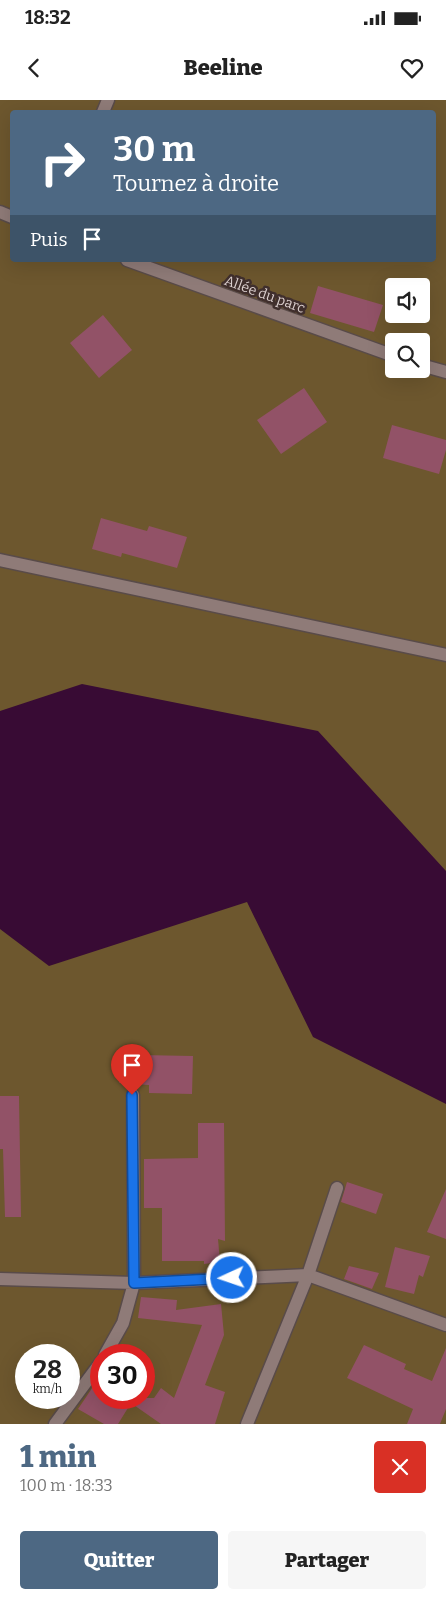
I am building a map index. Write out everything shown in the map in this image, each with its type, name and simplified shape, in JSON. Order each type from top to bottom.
[{"type":"street","name":"Allée du parc","points":[[133,262],[385,353]]},
{"type":"street","points":[[430,368],[446,372]]},
{"type":"street","points":[[0,560],[446,655]]},
{"type":"street","points":[[111,1344],[123,1323],[134,1283],[132,1095]]},
{"type":"street","points":[[247,1424],[308,1275],[337,1188]]},
{"type":"street","points":[[0,1278],[134,1283],[308,1275],[446,1325]]},
{"type":"street","points":[[55,1424],[90,1377]]},
{"type":"shaded area","points":[[0,100],[446,100],[446,1424],[0,1424]]},
{"type":"shaded area","points":[[82,684],[318,731],[446,871],[446,1104],[313,1037],[247,902],[49,966],[0,929],[0,711]]},
{"type":"building","points":[[318,286],[383,305],[374,332],[310,313]]},
{"type":"building","points":[[103,315],[132,350],[99,378],[70,343]]},
{"type":"building","points":[[304,388],[327,422],[281,454],[257,420]]},
{"type":"building","points":[[392,425],[446,440],[446,450],[439,474],[383,458]]},
{"type":"building","points":[[101,518],[147,531],[149,526],[187,537],[177,568],[122,553],[121,557],[92,549]]},
{"type":"building","points":[[121,1052],[140,1053],[140,1055],[193,1056],[192,1094],[149,1093],[149,1085],[119,1083]]},
{"type":"building","points":[[0,1096],[19,1096],[21,1217],[5,1217],[3,1149],[0,1149]]},
{"type":"building","points":[[198,1123],[224,1123],[225,1241],[218,1239],[220,1262],[204,1264],[204,1261],[162,1261],[162,1208],[144,1208],[144,1159],[198,1158]]},
{"type":"building","points":[[347,1182],[383,1194],[376,1214],[341,1202]]},
{"type":"building","points":[[446,1189],[446,1239],[427,1232]]},
{"type":"building","points":[[395,1247],[430,1256],[423,1277],[419,1275],[414,1294],[385,1287]]},
{"type":"building","points":[[349,1266],[379,1273],[372,1289],[344,1279]]},
{"type":"building","points":[[141,1297],[177,1300],[176,1310],[221,1304],[224,1335],[205,1385],[225,1392],[215,1424],[161,1424],[140,1409],[155,1409],[155,1397],[161,1388],[174,1398],[202,1325],[138,1318]]},
{"type":"building","points":[[364,1345],[406,1364],[404,1369],[432,1381],[446,1348],[446,1409],[440,1424],[407,1424],[413,1409],[347,1378]]},
{"type":"building","points":[[90,1391],[90,1409],[127,1409],[118,1424],[104,1424],[78,1409],[80,1409]]},
{"type":"route","points":[[132,1095],[134,1283],[232,1278]]}]
